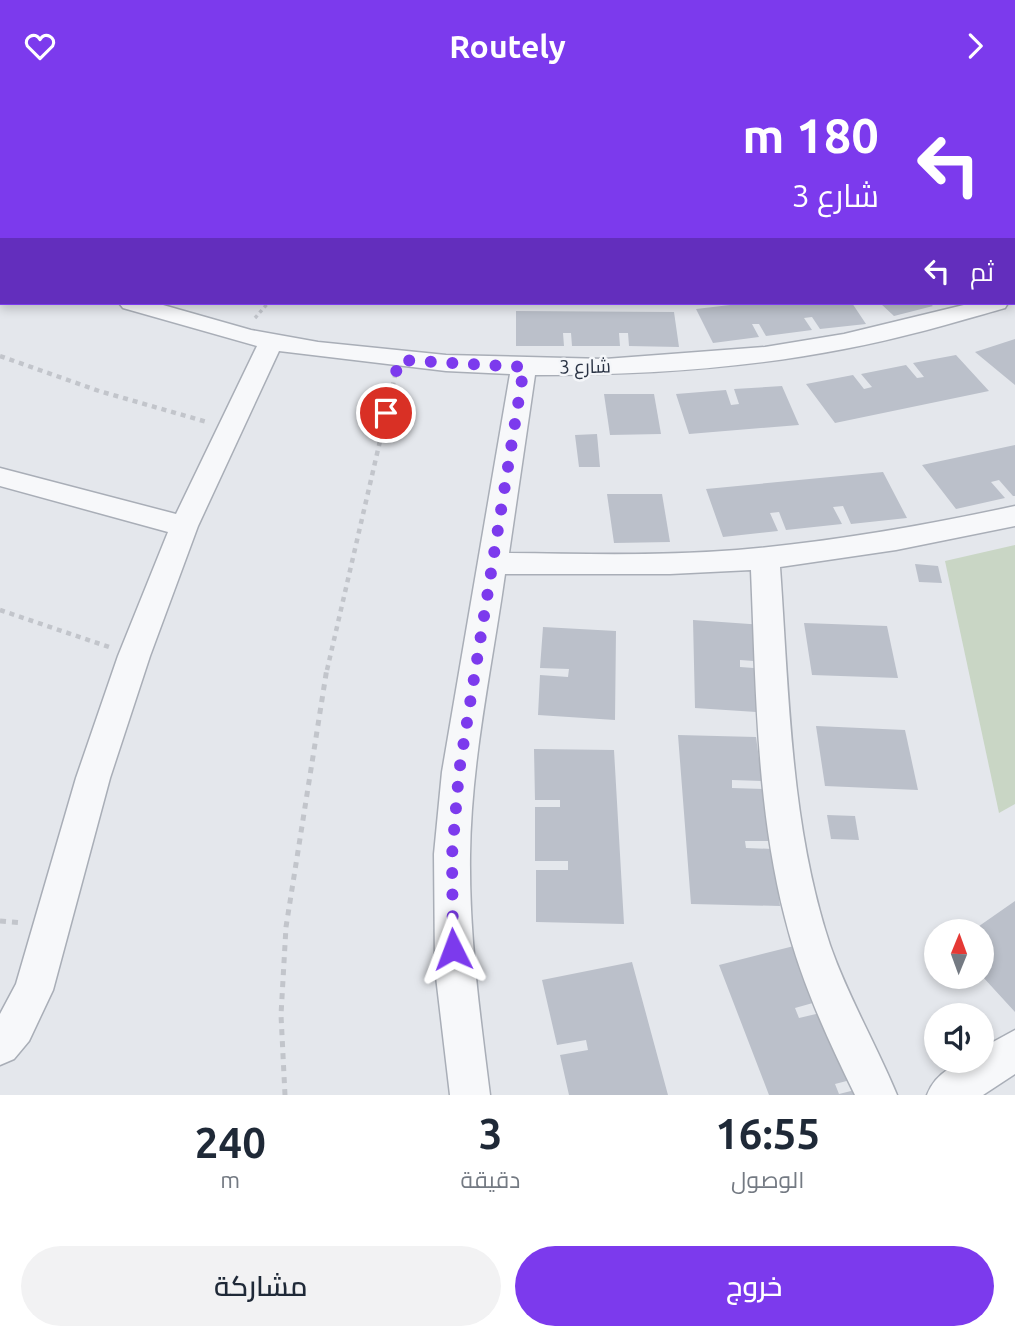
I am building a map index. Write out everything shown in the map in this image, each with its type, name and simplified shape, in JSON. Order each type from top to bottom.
[{"type":"street","name":"شارع 3","points":[[138,305],[271,342],[399,360],[524,367],[710,360],[794,351],[874,337],[991,305]]},
{"type":"street","points":[[0,1045],[15,1027],[34,990],[93,778],[134,656],[184,526],[271,342]]},
{"type":"street","points":[[470,1095],[454,968],[452,855],[459,772],[524,367]]},
{"type":"street","points":[[0,477],[184,526]]},
{"type":"street","points":[[493,563],[622,564],[765,557],[860,546],[1015,516]]},
{"type":"street","points":[[765,557],[779,778],[784,827],[797,895],[820,968],[852,1046],[877,1095]]},
{"type":"street","points":[[947,1095],[1015,1050]]},
{"type":"path","points":[[0,356],[99,391],[232,429]]},
{"type":"path","points":[[285,1095],[282,969],[304,805],[331,643],[399,360]]},
{"type":"path","points":[[0,610],[134,656]]},
{"type":"green space","points":[[1015,545],[1015,804],[999,813],[945,561]]},
{"type":"building","points":[[730,305],[853,305],[866,324],[820,329],[812,317],[804,318],[812,330],[766,336],[759,324],[752,324],[759,337],[713,343],[696,309]]},
{"type":"building","points":[[882,305],[933,306],[894,316]]},
{"type":"building","points":[[516,311],[674,312],[679,347],[629,346],[628,333],[619,333],[620,346],[572,346],[571,333],[563,333],[564,346],[516,346]]},
{"type":"building","points":[[1015,339],[1015,385],[975,352]]},
{"type":"building","points":[[956,355],[989,391],[835,423],[806,384],[853,375],[864,389],[872,387],[861,374],[906,365],[917,378],[924,377],[913,363]]},
{"type":"building","points":[[782,386],[799,425],[689,434],[676,394],[726,390],[731,405],[739,404],[734,389]]},
{"type":"building","points":[[604,394],[654,394],[661,434],[610,435]]},
{"type":"building","points":[[597,434],[600,467],[579,467],[575,435]]},
{"type":"building","points":[[1015,445],[1015,496],[999,480],[991,482],[1005,498],[956,509],[922,465]]},
{"type":"building","points":[[883,472],[907,518],[851,524],[843,506],[833,507],[842,524],[786,530],[779,512],[770,513],[778,531],[723,537],[706,489]]},
{"type":"building","points":[[607,494],[662,494],[670,542],[614,543]]},
{"type":"building","points":[[915,564],[938,566],[942,583],[919,582]]},
{"type":"building","points":[[693,620],[765,625],[768,662],[740,660],[740,667],[769,669],[773,713],[695,708]]},
{"type":"building","points":[[804,623],[887,626],[898,678],[812,675]]},
{"type":"building","points":[[543,627],[616,631],[615,720],[538,715],[540,675],[568,677],[569,669],[540,668]]},
{"type":"building","points":[[816,726],[905,730],[918,790],[825,786]]},
{"type":"building","points":[[678,735],[756,737],[762,781],[732,780],[732,788],[764,789],[771,841],[745,841],[746,848],[773,849],[780,906],[691,904]]},
{"type":"building","points":[[534,749],[614,750],[624,924],[536,922],[536,870],[568,870],[568,861],[535,861],[535,807],[560,807],[560,800],[535,800]]},
{"type":"building","points":[[827,815],[855,816],[859,840],[831,839]]},
{"type":"building","points":[[1015,901],[1015,1012],[994,989],[994,919],[989,919]]},
{"type":"building","points":[[802,944],[827,999],[795,1008],[799,1018],[833,1010],[862,1077],[835,1084],[839,1094],[867,1087],[871,1095],[769,1095],[719,965]]},
{"type":"building","points":[[632,962],[668,1095],[569,1095],[560,1055],[588,1050],[586,1040],[557,1045],[542,980]]},
{"type":"route","points":[[386,413],[399,360],[524,367],[459,772],[452,855],[453,949]]}]
